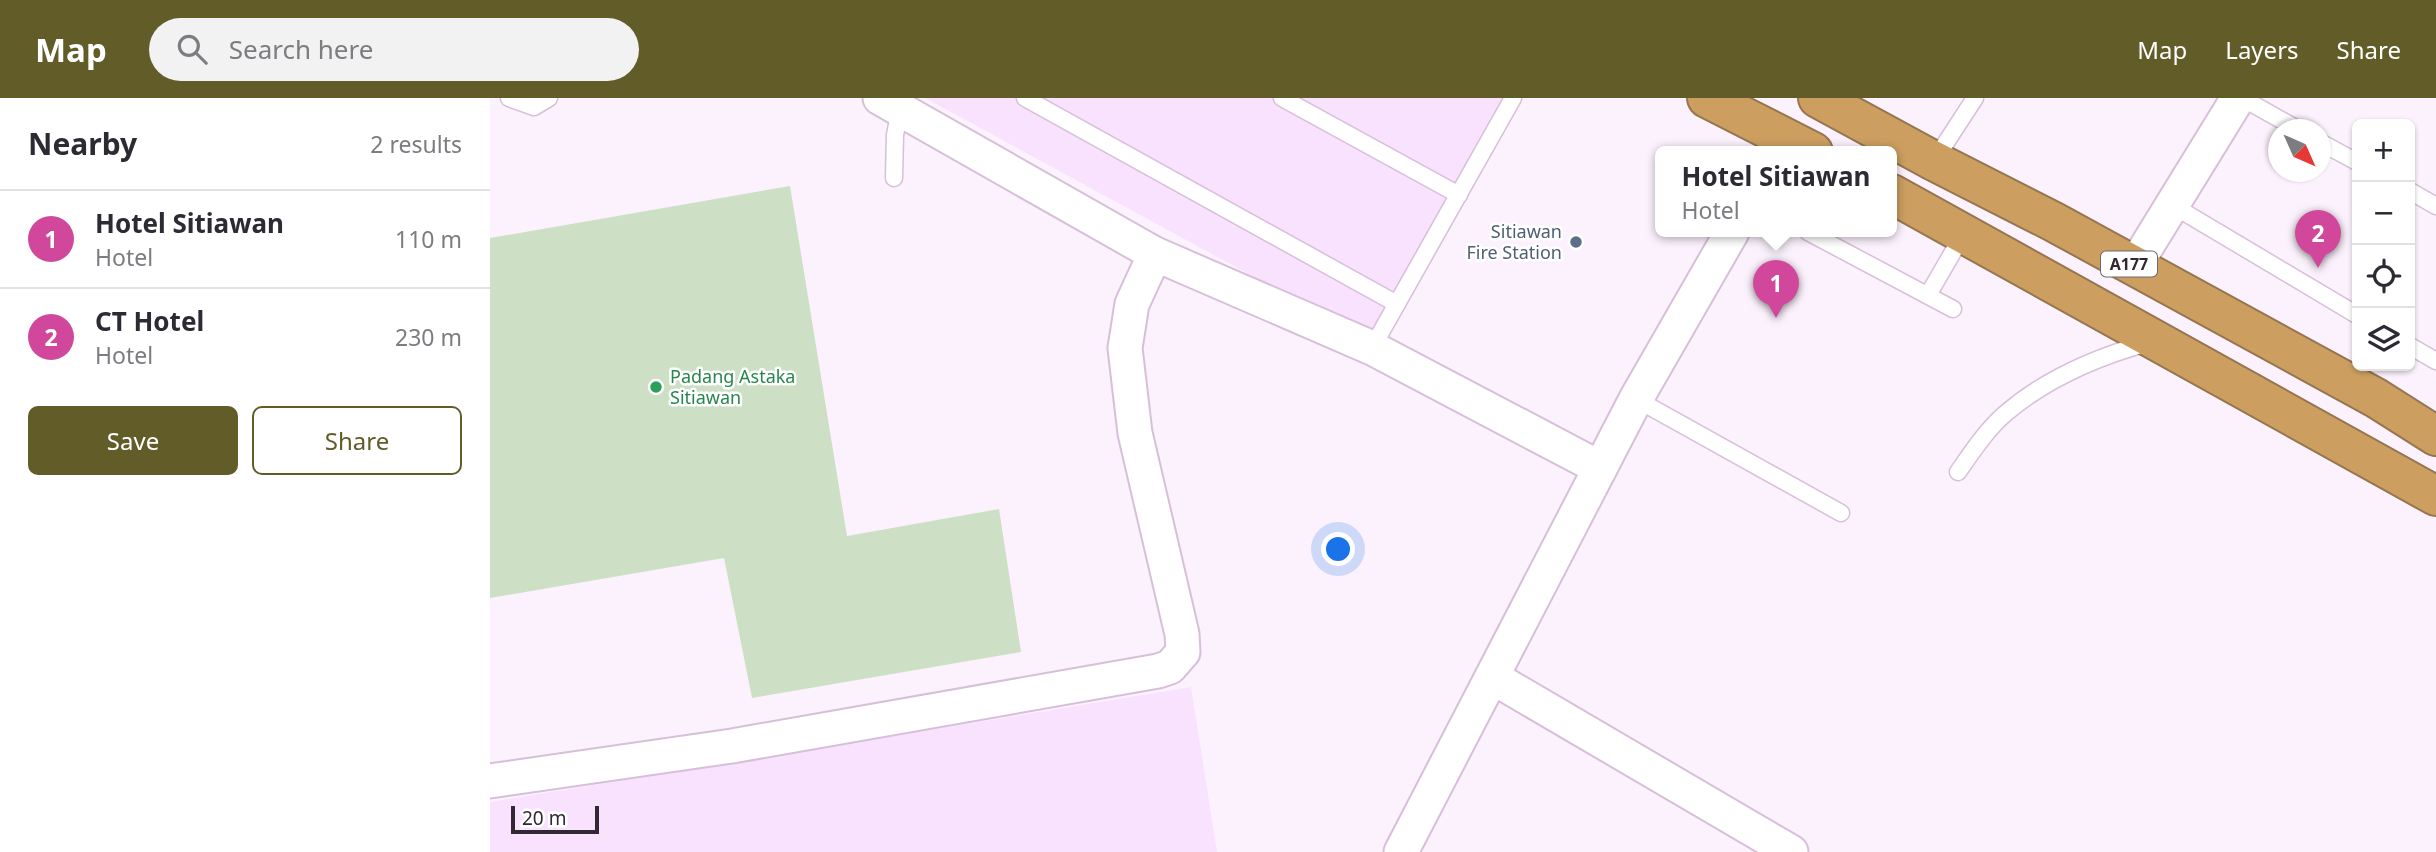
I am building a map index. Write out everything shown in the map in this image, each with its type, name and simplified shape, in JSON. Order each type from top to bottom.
[{"type":"highway","points":[[1707,98],[1789,146]]},
{"type":"highway","name":"A177","points":[[1818,98],[2054,222],[2376,398],[2436,436]]},
{"type":"highway","points":[[1897,197],[2436,496]]},
{"type":"street","points":[[2134,267],[2240,98]]},
{"type":"street","points":[[895,102],[1155,254],[1372,348],[1600,468]]},
{"type":"street","points":[[1401,852],[1636,399],[1729,237]]},
{"type":"street","points":[[490,781],[746,743],[1170,667],[1182,652],[1182,634],[1135,433],[1125,348],[1132,304],[1155,254]]},
{"type":"street","points":[[1492,677],[1786,851]]},
{"type":"lane","points":[[509,98],[534,107],[549,98]]},
{"type":"lane","points":[[1025,98],[1397,303]]},
{"type":"lane","points":[[1282,98],[1459,195]]},
{"type":"lane","points":[[1372,348],[1513,98]]},
{"type":"lane","points":[[1934,161],[1975,98]]},
{"type":"lane","points":[[2240,98],[2279,119]]},
{"type":"lane","points":[[894,178],[895,102]]},
{"type":"lane","points":[[2331,148],[2352,159]]},
{"type":"lane","points":[[2415,194],[2436,206]]},
{"type":"lane","points":[[2172,205],[2352,312]]},
{"type":"lane","points":[[1928,295],[1964,233]]},
{"type":"lane","points":[[1818,237],[1953,309]]},
{"type":"lane","points":[[1958,472],[1980,441],[2006,413],[2049,383],[2114,352],[2156,340]]},
{"type":"lane","points":[[2415,348],[2434,355]]},
{"type":"lane","points":[[1636,399],[1841,513]]},
{"type":"shaded area","points":[[925,98],[1507,98],[1372,341]]},
{"type":"shaded area","points":[[1191,687],[1217,852],[490,852],[490,802]]},
{"type":"green space","name":"Padang Astaka Sitiawan","points":[[790,186],[847,536],[999,509],[1021,652],[752,698],[724,558],[490,598],[490,238]]},
{"type":"place","name":"Sitiawan Fire Station","points":[[1576,242]]},
{"type":"place","name":"CT Hotel","points":[[2318,268]]},
{"type":"place","name":"Hotel Sitiawan","points":[[1776,318]]},
{"type":"place","name":"Padang Astaka Sitiawan","points":[[656,387]]}]
